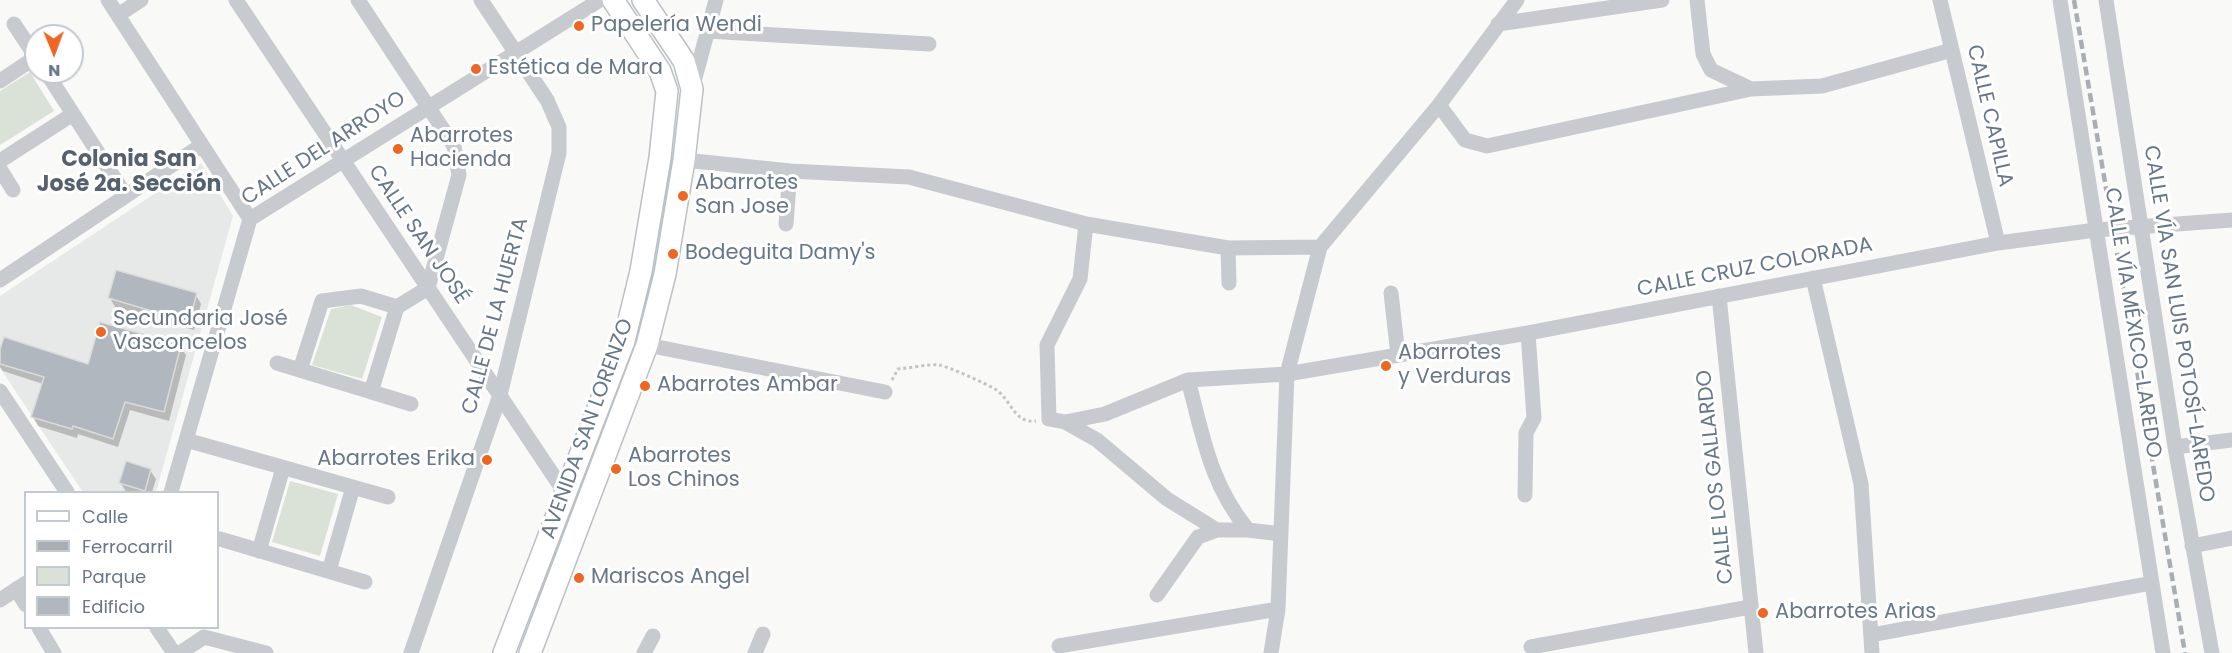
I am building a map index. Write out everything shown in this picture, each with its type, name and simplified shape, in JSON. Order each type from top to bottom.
[{"type":"street","points":[[108,0],[250,219]]},
{"type":"street","points":[[118,15],[141,0]]},
{"type":"street","name":"CALLE SAN JOSÉ","points":[[236,0],[565,493]]},
{"type":"street","points":[[358,0],[454,146],[459,175],[428,288],[397,307],[371,392]]},
{"type":"street","name":"CALLE DE LA HUERTA","points":[[411,653],[500,395],[559,153],[560,127],[548,99],[481,0]]},
{"type":"street","name":"CALLE DEL ARROYO","points":[[171,491],[250,219],[600,0]]},
{"type":"street","name":"AVENIDA SAN LORENZO","points":[[504,653],[624,341],[641,271],[660,158],[667,91],[660,71],[613,0]]},
{"type":"street","name":"AVENIDA SAN LORENZO","points":[[530,653],[648,345],[665,274],[684,160],[692,89],[684,61],[643,0]]},
{"type":"street","points":[[667,91],[692,89],[716,0]]},
{"type":"street","points":[[1271,653],[1278,609],[1287,374],[1320,247],[1439,105],[1517,0]]},
{"type":"street","points":[[1498,24],[1662,0]]},
{"type":"street","points":[[1697,0],[1703,54],[1711,70],[1750,89]]},
{"type":"street","name":"CALLE CAPILLA","points":[[1940,0],[1998,243]]},
{"type":"street","name":"CALLE VÍA MÉXICO-LAREDO","points":[[2060,0],[2163,653]]},
{"type":"street","name":"CALLE VÍA SAN LUIS POTOSÍ-LAREDO","points":[[2106,0],[2175,447],[2212,653]]},
{"type":"street","points":[[14,24],[24,39]]},
{"type":"street","points":[[707,31],[929,45]]},
{"type":"street","points":[[1439,105],[1465,140],[1487,146],[1750,89],[1822,86],[1952,50]]},
{"type":"street","points":[[0,81],[24,65]]},
{"type":"street","points":[[53,84],[126,196]]},
{"type":"street","points":[[0,161],[73,114]]},
{"type":"street","points":[[0,280],[202,146]]},
{"type":"street","points":[[684,160],[790,171],[909,177],[1086,224],[1228,248],[1320,247]]},
{"type":"street","points":[[0,169],[13,189]]},
{"type":"street","points":[[786,224],[790,171]]},
{"type":"street","name":"CALLE CRUZ COLORADA","points":[[1065,422],[1105,414],[1188,380],[1287,374],[1528,333],[1998,243],[2096,230],[2232,220]]},
{"type":"street","points":[[1086,224],[1080,279],[1047,345],[1049,419],[1065,422],[1097,440],[1167,499],[1217,530]]},
{"type":"street","points":[[1228,248],[1229,283]]},
{"type":"street","points":[[1813,278],[1861,484],[1872,653]]},
{"type":"street","points":[[1391,293],[1398,355]]},
{"type":"street","points":[[300,370],[322,301],[362,296],[397,307]]},
{"type":"street","name":"CALLE LOS GALLARDO","points":[[1719,296],[1756,653]]},
{"type":"street","points":[[1525,495],[1526,432],[1534,418],[1528,333]]},
{"type":"street","points":[[648,345],[885,392]]},
{"type":"street","points":[[277,363],[411,404]]},
{"type":"street","points":[[1188,380],[1213,474],[1231,510],[1248,530]]},
{"type":"street","points":[[0,391],[66,491]]},
{"type":"street","points":[[186,440],[388,497]]},
{"type":"street","points":[[2175,447],[2232,441]]},
{"type":"street","points":[[259,550],[283,468]]},
{"type":"street","points":[[329,571],[352,487]]},
{"type":"street","points":[[1157,594],[1198,537],[1217,530],[1248,530],[1281,534]]},
{"type":"street","points":[[2193,546],[2232,538]]},
{"type":"street","points":[[220,539],[364,582]]},
{"type":"street","points":[[1871,635],[2152,583]]},
{"type":"street","points":[[0,600],[21,586]]},
{"type":"street","points":[[1532,647],[1750,607]]},
{"type":"street","points":[[1059,646],[1278,609]]},
{"type":"street","points":[[40,629],[54,653]]},
{"type":"street","points":[[158,629],[174,653]]},
{"type":"street","points":[[755,653],[763,634]]},
{"type":"street","points":[[644,653],[652,636]]},
{"type":"street","points":[[180,653],[204,637],[266,653]]},
{"type":"path","points":[[885,392],[898,369],[941,365],[995,389],[1007,399],[1015,415],[1028,422],[1049,419]]},
{"type":"shaded area","name":"Secundaria José Vasconcelos","points":[[201,163],[233,216],[156,491],[82,491],[0,368],[0,296]]},
{"type":"green space","points":[[24,76],[24,84],[37,84],[54,111],[0,145],[0,91]]},
{"type":"green space","points":[[351,305],[382,317],[362,379],[312,365],[331,309]]},
{"type":"green space","points":[[290,481],[338,494],[320,556],[272,542]]},
{"type":"building","points":[[116,270],[197,293],[189,322],[108,298]]},
{"type":"building","points":[[100,322],[181,345],[164,412],[125,402],[113,439],[73,426],[72,429],[31,417],[44,377],[0,364],[0,349],[4,337],[88,364]]},
{"type":"building","points":[[126,461],[151,469],[145,491],[119,483]]},
{"type":"railway","points":[[2074,0],[2185,653]]},
{"type":"place","name":"Papelería Wendi","points":[[579,26]]},
{"type":"place","name":"Estética de Mara","points":[[476,69]]},
{"type":"place","name":"Abarrotes Hacienda","points":[[398,149]]},
{"type":"place","name":"Abarrotes San Jose","points":[[683,196]]},
{"type":"place","name":"Bodeguita Damy's","points":[[673,254]]},
{"type":"place","name":"Secundaria José Vasconcelos","points":[[101,332]]},
{"type":"place","name":"Abarrotes y Verduras","points":[[1386,366]]},
{"type":"place","name":"Abarrotes Ambar","points":[[645,386]]},
{"type":"place","name":"Abarrotes Erika","points":[[487,460]]},
{"type":"place","name":"Abarrotes Los Chinos","points":[[616,469]]},
{"type":"place","name":"Mariscos Angel","points":[[579,578]]},
{"type":"place","name":"Abarrotes Arias","points":[[1763,613]]},
{"type":"district","name":"Colonia San José 2a. Sección","points":[[129,172]]}]
